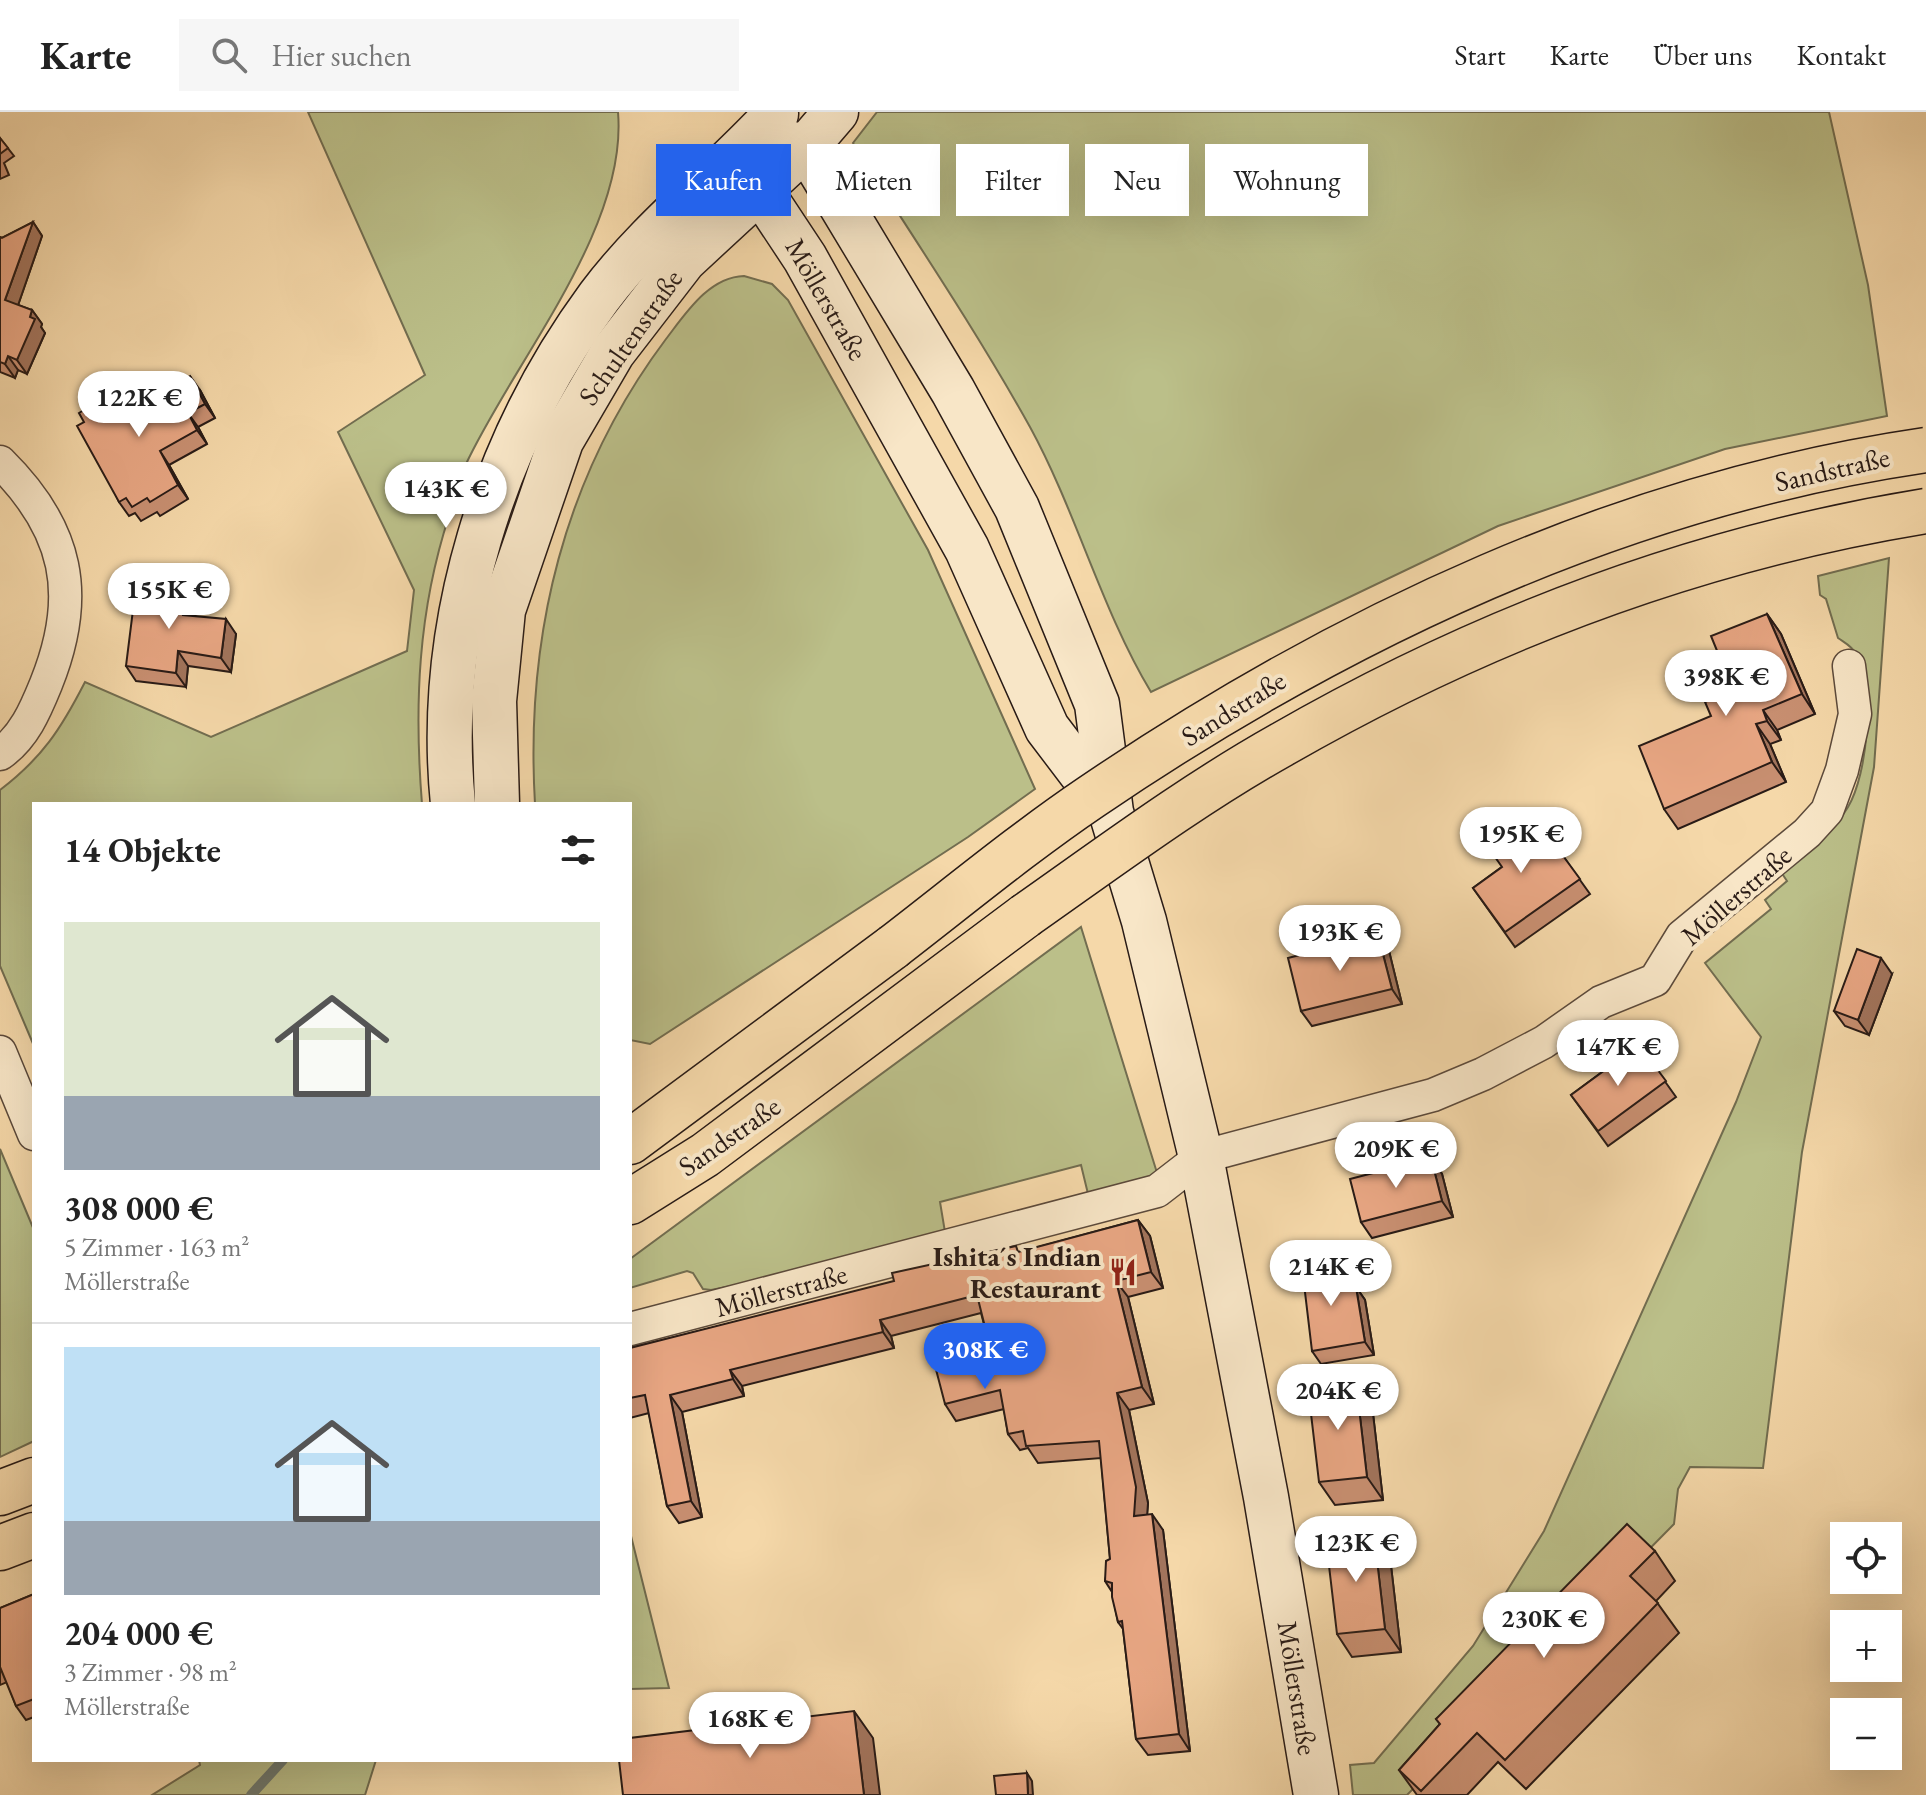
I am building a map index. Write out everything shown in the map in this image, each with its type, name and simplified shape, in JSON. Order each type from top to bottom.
[{"type":"main road","name":"Sandstraße","points":[[632,1141],[1089,798],[1304,664],[1446,594],[1593,536],[1713,496],[1926,450]]},
{"type":"main road","name":"Sandstraße","points":[[632,1201],[705,1155],[1025,916],[1156,824],[1279,745],[1433,663],[1563,609],[1754,548],[1926,511]]},
{"type":"main road","points":[[0,1493],[32,1481]]},
{"type":"main road","points":[[0,1548],[32,1536]]},
{"type":"street","name":"Schultenstraße","points":[[791,161],[836,112]]},
{"type":"street","name":"Schultenstraße","points":[[453,802],[453,677],[467,577],[497,481],[542,388],[599,297],[643,248],[767,124]]},
{"type":"street","points":[[767,124],[806,147]]},
{"type":"street","name":"Möllerstraße","points":[[765,144],[767,124]]},
{"type":"street","name":"Möllerstraße","points":[[806,147],[953,391],[1017,508],[1097,704],[1111,812],[1144,921],[1201,1157],[1266,1497],[1316,1795]]},
{"type":"street","name":"Schultenstraße","points":[[497,802],[494,701],[503,610],[561,441],[613,352],[684,260],[732,216]]},
{"type":"street","name":"Möllerstraße","points":[[777,216],[805,258],[967,549],[1047,728],[1111,812]]},
{"type":"street","points":[[0,462],[28,490],[55,535],[66,596],[65,629],[36,710],[15,744],[0,754]]},
{"type":"street","name":"Möllerstraße","points":[[632,1328],[1157,1191],[1201,1157],[1433,1095],[1514,1059],[1601,1002],[1655,980],[1682,936],[1807,833],[1827,811],[1842,770],[1855,714],[1849,666]]},
{"type":"street","points":[[0,1052],[32,1129]]},
{"type":"green space","points":[[308,112],[618,112],[616,156],[605,202],[587,248],[487,424],[456,490],[431,587],[421,658],[418,731],[422,802],[32,802],[32,1041],[0,966],[0,790],[28,766],[49,742],[85,682],[211,737],[407,651],[414,590],[338,432],[425,375]]},
{"type":"green space","points":[[877,112],[1829,112],[1868,285],[1887,416],[1725,449],[1498,526],[1151,692],[1118,628],[1030,427],[900,216],[940,216],[940,144],[853,143]]},
{"type":"green space","points":[[744,276],[772,284],[788,300],[928,550],[1035,789],[968,837],[650,1044],[632,1040],[632,802],[535,802],[537,679],[545,618],[558,559],[577,501],[601,445],[631,391],[690,308],[709,290],[731,278]]},
{"type":"green space","points":[[1889,558],[1874,767],[1802,1152],[1763,1468],[1690,1467],[1678,1489],[1674,1524],[1407,1795],[1353,1795],[1350,1765],[1374,1763],[1473,1646],[1544,1531],[1736,1102],[1761,1037],[1705,963],[1771,909],[1765,900],[1787,881],[1781,872],[1834,826],[1855,792],[1867,731],[1866,688],[1856,654],[1838,638],[1826,599],[1820,595],[1818,576]]},
{"type":"green space","points":[[1081,927],[1158,1176],[1089,1198],[1081,1165],[940,1202],[945,1232],[808,1271],[711,1290],[703,1289],[693,1273],[687,1271],[632,1287],[632,1258]]},
{"type":"green space","points":[[0,1149],[32,1225],[32,1442],[0,1457]]},
{"type":"green space","points":[[632,1540],[669,1688],[632,1689]]},
{"type":"green space","points":[[199,1762],[375,1762],[365,1795],[152,1795],[200,1765]]},
{"type":"building","points":[[0,138],[8,148],[0,154]]},
{"type":"building","points":[[33,222],[5,300],[32,310],[30,317],[35,319],[17,360],[8,356],[5,364],[0,362],[0,237]]},
{"type":"building","points":[[190,376],[205,404],[188,413],[197,430],[160,451],[178,485],[150,502],[147,498],[132,507],[126,498],[119,502],[77,426],[84,422],[79,413],[117,390],[120,395],[126,391],[135,407]]},
{"type":"building","points":[[136,586],[186,593],[183,615],[226,619],[221,658],[178,651],[176,673],[126,666]]},
{"type":"building","points":[[1767,614],[1802,694],[1763,710],[1767,721],[1756,724],[1772,762],[1664,809],[1639,746],[1711,716],[1705,702],[1733,690],[1711,636]]},
{"type":"building","points":[[1492,814],[1521,853],[1547,834],[1580,879],[1505,932],[1473,888],[1502,867],[1474,827]]},
{"type":"building","points":[[1378,935],[1392,989],[1301,1011],[1288,958]]},
{"type":"building","points":[[1857,949],[1881,958],[1858,1020],[1834,1011]]},
{"type":"building","points":[[1639,1045],[1666,1081],[1598,1131],[1571,1095]]},
{"type":"building","points":[[1431,1158],[1442,1201],[1361,1222],[1350,1179]]},
{"type":"building","points":[[1138,1220],[1151,1272],[1116,1281],[1142,1387],[1117,1393],[1136,1487],[1134,1516],[1152,1514],[1179,1734],[1136,1739],[1122,1621],[1118,1622],[1112,1583],[1105,1581],[1106,1561],[1110,1559],[1099,1441],[1026,1446],[1023,1431],[1008,1434],[1000,1390],[945,1404],[933,1358],[989,1343],[977,1295],[880,1320],[883,1332],[730,1370],[733,1379],[670,1395],[691,1501],[667,1506],[645,1395],[632,1398],[632,1347],[894,1281],[892,1273],[1016,1246],[1018,1252]]},
{"type":"building","points":[[1337,1261],[1342,1289],[1356,1287],[1365,1342],[1312,1351],[1302,1267]]},
{"type":"building","points":[[1356,1382],[1367,1477],[1319,1482],[1308,1388]]},
{"type":"building","points":[[1627,1524],[1655,1551],[1630,1576],[1658,1603],[1505,1760],[1477,1733],[1421,1791],[1399,1770],[1440,1724],[1436,1719]]},
{"type":"building","points":[[1374,1534],[1385,1629],[1337,1634],[1326,1540]]},
{"type":"building","points":[[32,1595],[32,1700],[16,1706],[0,1667],[0,1608]]},
{"type":"building","points":[[854,1711],[864,1795],[623,1795],[619,1762],[632,1762],[632,1738]]},
{"type":"building","points":[[1027,1773],[1028,1795],[996,1795],[994,1776]]},
{"type":"waterway","points":[[251,1795],[281,1762]]},
{"type":"place","name":"Ishita´s Indian Restaurant","points":[[1123,1272]]}]
